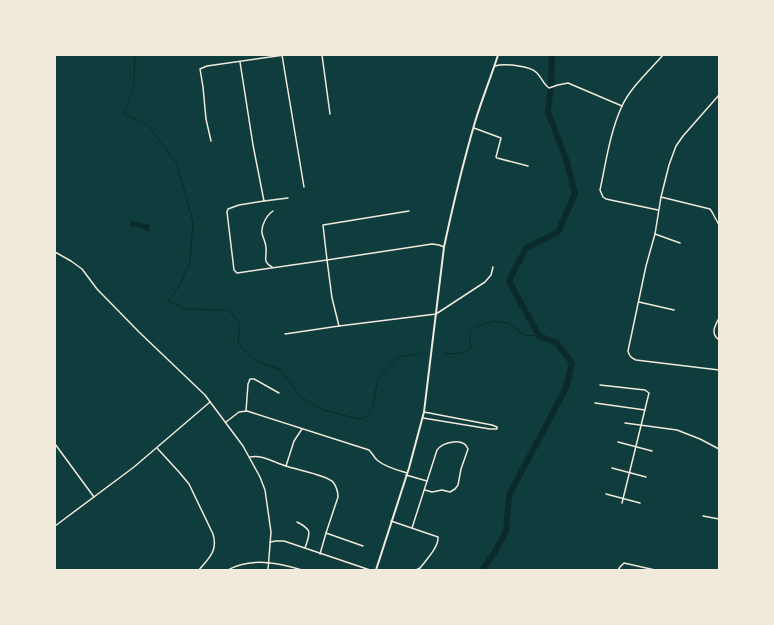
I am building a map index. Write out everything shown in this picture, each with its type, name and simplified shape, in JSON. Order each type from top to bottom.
[{"type":"main road","points":[[376,570],[407,474],[423,418],[444,247],[474,128],[498,55]]},
{"type":"street","points":[[211,141],[206,119],[200,68],[283,55],[304,187]]},
{"type":"street","points":[[322,55],[330,114]]},
{"type":"street","points":[[659,210],[606,199],[601,194],[600,190],[605,162],[622,106],[634,88],[662,55]]},
{"type":"street","points":[[240,62],[253,145],[264,201]]},
{"type":"street","points":[[494,66],[503,65],[530,68],[537,72],[546,86],[551,88],[558,84],[568,83],[622,106]]},
{"type":"street","points":[[719,96],[683,136],[676,146],[669,165],[661,197],[655,234],[646,266],[628,347],[628,355],[636,360],[719,370]]},
{"type":"street","points":[[474,128],[501,138],[497,158],[528,166]]},
{"type":"street","points":[[661,197],[710,209],[719,225]]},
{"type":"street","points":[[288,198],[264,201],[228,209],[227,212],[234,270],[236,273],[432,244],[444,247]]},
{"type":"street","points":[[272,268],[265,261],[266,248],[262,231],[263,224],[269,214],[273,211]]},
{"type":"street","points":[[339,326],[332,298],[322,230],[323,225],[409,211]]},
{"type":"street","points":[[655,234],[680,243]]},
{"type":"street","points":[[55,252],[72,261],[82,269],[97,289],[138,332],[198,388],[226,422],[250,457],[265,490],[270,521],[268,570]]},
{"type":"street","points":[[285,334],[436,314],[485,282],[493,267]]},
{"type":"street","points":[[639,302],[674,310]]},
{"type":"street","points":[[719,318],[714,335],[719,340]]},
{"type":"street","points":[[246,411],[248,384],[250,379],[279,392]]},
{"type":"street","points":[[600,384],[648,391],[649,395],[635,446],[622,503]]},
{"type":"street","points":[[55,526],[157,448],[210,402]]},
{"type":"street","points":[[595,403],[645,410]]},
{"type":"street","points":[[226,422],[239,412],[246,411],[369,450],[382,464],[427,482]]},
{"type":"street","points":[[423,418],[497,429],[495,426],[424,412]]},
{"type":"street","points":[[442,421],[443,416]]},
{"type":"street","points":[[625,423],[677,430],[700,439],[719,449]]},
{"type":"street","points":[[286,466],[294,441],[302,429]]},
{"type":"street","points":[[412,528],[435,455],[439,447],[446,443],[453,442],[463,444],[468,447],[458,485],[455,489],[450,492],[444,490],[432,492],[425,490]]},
{"type":"street","points":[[618,442],[652,451]]},
{"type":"street","points":[[55,444],[94,497]]},
{"type":"street","points":[[157,448],[189,484],[213,534],[215,548],[199,570]]},
{"type":"street","points":[[250,457],[261,457],[328,478],[335,486],[338,492],[338,497],[320,554]]},
{"type":"street","points":[[612,468],[646,476]]},
{"type":"street","points":[[606,494],[640,503]]},
{"type":"street","points":[[703,516],[719,519]]},
{"type":"street","points":[[391,521],[438,537],[438,540],[431,553],[420,568],[416,570]]},
{"type":"street","points":[[297,522],[308,527],[310,533],[305,548]]},
{"type":"street","points":[[326,533],[363,546]]},
{"type":"street","points":[[270,542],[280,540],[370,570]]},
{"type":"street","points":[[228,570],[242,564],[268,563],[281,564],[302,570]]},
{"type":"street","points":[[618,570],[624,563],[655,570]]},
{"type":"water","points":[[131,221],[150,225],[149,231],[143,230],[143,228],[130,226]]},
{"type":"waterway","points":[[135,55],[134,84],[124,114],[147,124],[177,164],[193,222],[190,262],[178,288],[168,301],[185,309],[228,310],[240,323],[238,344],[256,361],[281,370],[301,397],[323,410],[359,419],[367,416],[373,405],[378,378],[399,357],[422,353]]},
{"type":"waterway","points":[[482,570],[506,532],[509,495],[566,388],[572,363],[557,343],[539,336],[509,281],[526,248],[558,232],[575,194],[567,162],[548,112],[552,55]]},
{"type":"waterway","points":[[444,354],[463,353],[471,348],[469,334],[477,326],[494,321],[509,323],[524,335],[539,336]]}]
